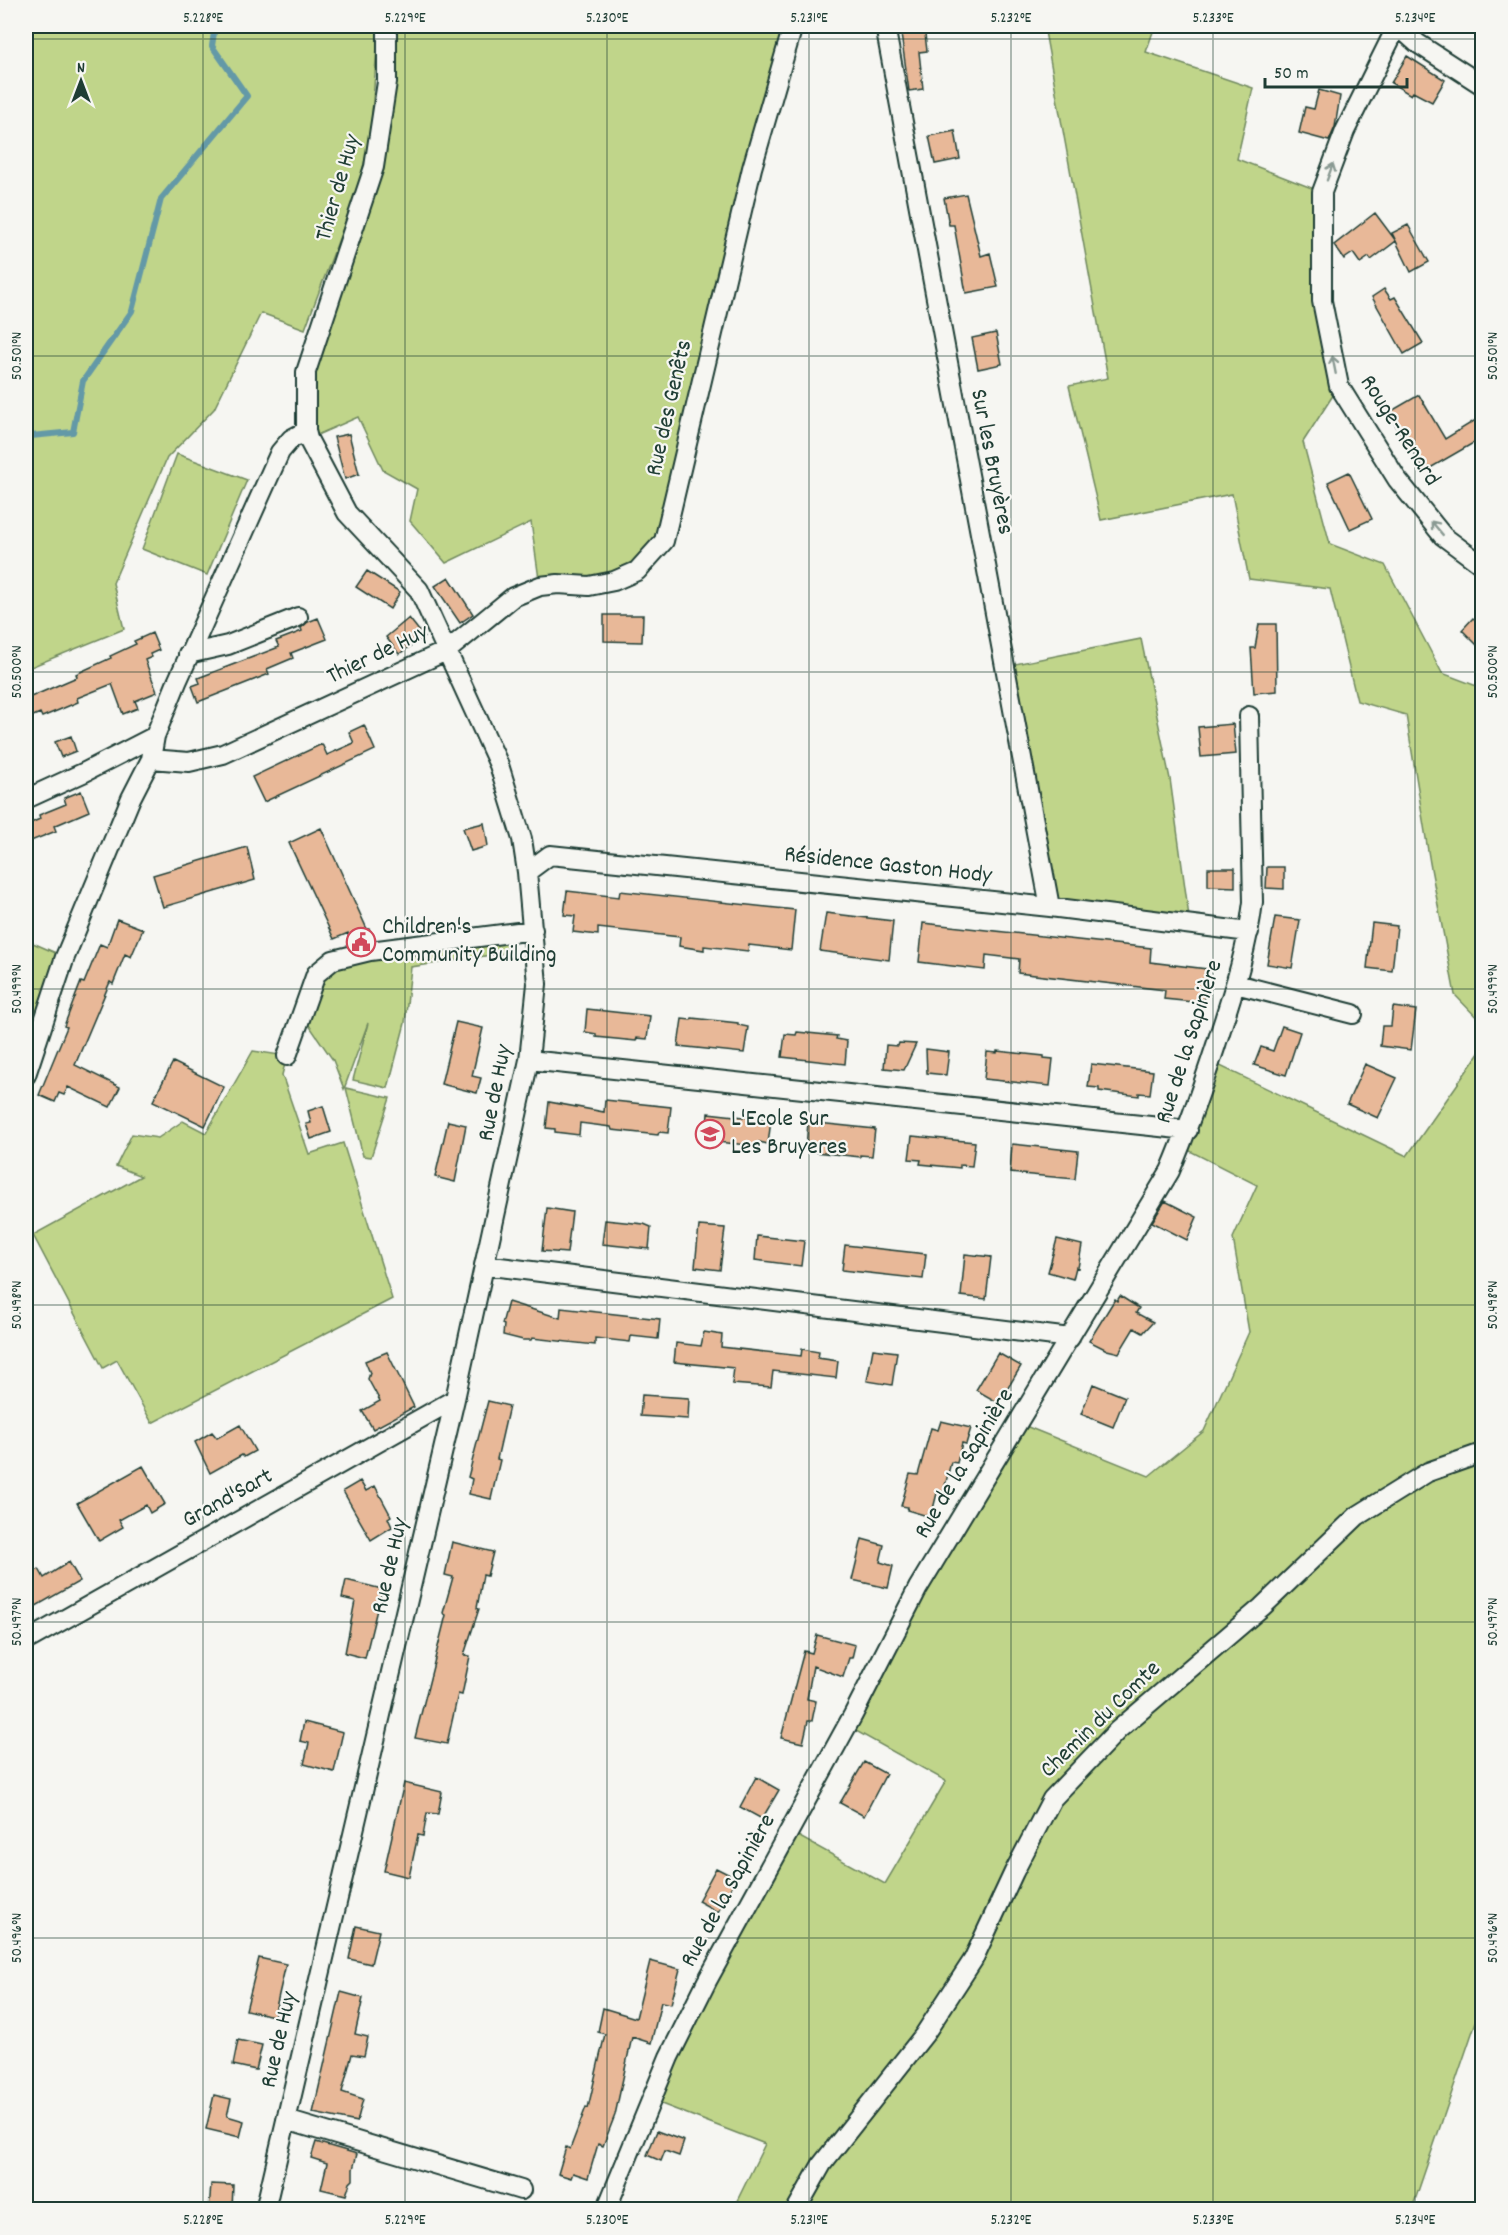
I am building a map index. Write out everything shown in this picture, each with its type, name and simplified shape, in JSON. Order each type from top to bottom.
[{"type":"street","name":"Thier de Huy","points":[[151,759],[189,762],[223,754],[448,650],[420,590],[347,513],[306,431],[306,372],[374,167],[387,82],[387,26]]},
{"type":"street","points":[[791,34],[805,26]]},
{"type":"street","name":"Sur les Bruyères","points":[[885,26],[1050,906]]},
{"type":"street","points":[[1398,26],[1417,43],[1482,86]]},
{"type":"street","name":"Rouge-Renard","points":[[1398,26],[1345,131],[1322,192],[1322,301],[1339,386],[1397,480],[1443,536],[1482,565]]},
{"type":"street","name":"Rue des Genêts","points":[[448,650],[513,597],[540,586],[558,584],[589,586],[614,581],[637,571],[664,541],[752,168],[791,34]]},
{"type":"street","points":[[26,1075],[65,957],[131,798],[151,759],[155,736],[188,654],[213,604],[280,452],[291,439],[306,431]]},
{"type":"street","points":[[188,654],[228,645],[298,617]]},
{"type":"street","name":"Rue de Huy","points":[[265,2210],[455,1399],[528,1060],[537,984],[527,872],[519,829],[499,765],[448,650]]},
{"type":"street","name":"Rue de la Sapinière","points":[[606,2210],[669,2057],[707,1982],[853,1715],[918,1588],[1170,1170],[1188,1130],[1236,984],[1249,932],[1253,902],[1249,716]]},
{"type":"street","points":[[26,799],[155,736]]},
{"type":"street","name":"Résidence Gaston Hody","points":[[527,872],[550,855],[1050,906],[1249,932]]},
{"type":"street","points":[[287,1056],[316,974],[333,960],[370,951],[532,930]]},
{"type":"street","points":[[1236,984],[1353,1014]]},
{"type":"street","points":[[528,1060],[1188,1130]]},
{"type":"street","points":[[484,1265],[1070,1338]]},
{"type":"street","name":"Grand'Sart","points":[[26,1641],[455,1399]]},
{"type":"street","name":"Chemin du Comte","points":[[796,2210],[822,2164],[924,2035],[973,1960],[1052,1798],[1118,1731],[1262,1607],[1357,1516],[1428,1473],[1482,1453]]},
{"type":"street","points":[[286,2120],[521,2190]]},
{"type":"green space","points":[[26,26],[378,26],[378,33],[370,140],[357,191],[305,329],[261,313],[214,409],[167,458],[113,583],[124,629],[26,669]]},
{"type":"green space","points":[[387,26],[805,26],[789,42],[664,541],[637,571],[540,586],[531,522],[446,563],[410,521],[417,489],[383,470],[358,417],[308,439],[320,329],[357,220]]},
{"type":"green space","points":[[1044,26],[1155,26],[1146,52],[1253,88],[1237,159],[1322,192],[1322,301],[1339,386],[1303,442],[1330,544],[1385,565],[1442,673],[1482,688],[1482,1023],[1455,995],[1430,863],[1406,715],[1357,701],[1330,589],[1249,579],[1232,494],[1101,520],[1069,386],[1108,378]]},
{"type":"green space","points":[[177,454],[247,480],[207,575],[142,549]]},
{"type":"green space","points":[[1141,639],[1170,779],[1190,924],[1050,907],[1005,666]]},
{"type":"green space","points":[[508,933],[511,952],[411,967],[405,1023],[388,1088],[353,1080],[368,1023],[344,1089],[333,1060],[302,1015],[333,960]]},
{"type":"green space","points":[[26,940],[65,957],[26,1075]]},
{"type":"green space","points":[[1482,1049],[1482,2004],[1412,2209],[733,2209],[765,2144],[651,2100],[789,1831],[885,1884],[946,1781],[847,1726],[1018,1423],[1149,1476],[1204,1431],[1249,1332],[1233,1238],[1257,1185],[1180,1146],[1210,1061],[1407,1156]]},
{"type":"green space","points":[[253,1051],[287,1056],[282,1075],[309,1154],[343,1143],[392,1299],[152,1423],[117,1360],[103,1368],[33,1235],[141,1176],[116,1166],[132,1134],[158,1138],[183,1121],[206,1133]]},
{"type":"green space","points":[[346,1088],[390,1098],[371,1157],[363,1156]]},
{"type":"building","points":[[924,26],[927,51],[919,52],[923,89],[909,91],[900,27]]},
{"type":"building","points":[[1407,56],[1445,80],[1432,102],[1413,92],[1411,95],[1391,83]]},
{"type":"building","points":[[1319,90],[1340,96],[1335,127],[1329,141],[1299,133],[1305,107],[1314,109]]},
{"type":"building","points":[[955,131],[960,159],[935,164],[929,136]]},
{"type":"building","points":[[966,194],[981,256],[990,253],[998,287],[966,293],[954,225],[949,225],[944,198]]},
{"type":"building","points":[[1375,213],[1396,241],[1371,260],[1369,257],[1360,263],[1353,253],[1344,259],[1334,245]]},
{"type":"building","points":[[1408,225],[1429,262],[1411,272],[1392,233]]},
{"type":"building","points":[[1384,289],[1391,299],[1395,297],[1423,343],[1404,354],[1372,297]]},
{"type":"building","points":[[996,333],[1002,364],[978,369],[972,338]]},
{"type":"building","points":[[1419,395],[1445,439],[1482,416],[1482,438],[1425,471],[1388,413]]},
{"type":"building","points":[[349,434],[359,474],[345,479],[334,437]]},
{"type":"building","points":[[1349,472],[1372,519],[1350,529],[1328,482]]},
{"type":"building","points":[[367,571],[400,592],[390,609],[356,587]]},
{"type":"building","points":[[449,577],[473,614],[460,623],[435,586]]},
{"type":"building","points":[[604,615],[643,615],[642,642],[604,641]]},
{"type":"building","points":[[318,618],[327,639],[291,653],[293,658],[267,669],[269,674],[198,702],[192,686],[200,683],[198,678],[279,647],[276,641],[302,631],[301,628],[308,622]]},
{"type":"building","points":[[409,618],[424,637],[399,654],[386,637]]},
{"type":"building","points":[[1473,618],[1482,625],[1482,650],[1462,630]]},
{"type":"building","points":[[1259,624],[1276,624],[1277,691],[1254,693],[1251,648],[1255,648]]},
{"type":"building","points":[[152,633],[159,650],[150,654],[152,657],[145,660],[157,692],[135,701],[138,708],[123,714],[112,684],[77,698],[78,702],[42,717],[40,713],[31,717],[26,699],[77,677],[76,674],[111,658],[110,656],[136,644],[134,641]]},
{"type":"building","points":[[1233,724],[1236,754],[1201,757],[1198,727]]},
{"type":"building","points":[[364,725],[375,750],[264,802],[252,777],[322,744],[327,755],[354,743],[349,732]]},
{"type":"building","points":[[71,736],[76,751],[61,757],[55,742]]},
{"type":"building","points":[[81,791],[89,811],[54,826],[56,831],[26,843],[26,825],[40,819],[39,815],[66,804],[64,798]]},
{"type":"building","points":[[484,823],[488,846],[471,851],[463,828]]},
{"type":"building","points":[[321,828],[367,929],[374,939],[350,944],[348,933],[334,939],[289,843]]},
{"type":"building","points":[[247,847],[255,880],[163,907],[153,875]]},
{"type":"building","points":[[1267,867],[1284,867],[1284,889],[1266,888]]},
{"type":"building","points":[[1208,868],[1235,868],[1235,887],[1208,886]]},
{"type":"building","points":[[567,891],[619,897],[620,891],[795,910],[791,950],[749,945],[748,951],[704,946],[704,950],[679,946],[680,937],[598,928],[598,935],[573,932],[575,916],[564,915]]},
{"type":"building","points":[[826,913],[893,921],[889,960],[820,951]]},
{"type":"building","points":[[1275,917],[1300,920],[1292,968],[1267,964]]},
{"type":"building","points":[[117,919],[143,929],[131,957],[125,954],[113,984],[110,982],[75,1065],[120,1087],[110,1107],[68,1087],[64,1095],[59,1093],[55,1102],[39,1095],[67,1027],[64,1026],[81,982],[84,983],[100,944],[107,947]]},
{"type":"building","points":[[923,923],[1151,948],[1150,962],[1207,969],[1203,1003],[1164,999],[1165,990],[1018,973],[1019,959],[986,955],[985,970],[919,962]]},
{"type":"building","points":[[1372,923],[1397,926],[1392,971],[1367,968]]},
{"type":"building","points":[[1393,1007],[1416,1010],[1411,1050],[1380,1046],[1382,1026],[1391,1026]]},
{"type":"building","points":[[587,1009],[650,1016],[647,1039],[637,1038],[636,1041],[596,1037],[596,1034],[585,1032]]},
{"type":"building","points":[[692,1018],[738,1023],[738,1025],[748,1027],[744,1053],[678,1046],[682,1019],[691,1020]]},
{"type":"building","points":[[456,1022],[483,1028],[472,1076],[481,1078],[477,1093],[441,1084]]},
{"type":"building","points":[[1282,1026],[1300,1032],[1286,1075],[1254,1065],[1261,1047],[1273,1051]]},
{"type":"building","points":[[797,1032],[837,1036],[836,1039],[847,1041],[845,1064],[782,1057],[785,1034],[796,1035]]},
{"type":"building","points":[[899,1043],[916,1044],[904,1070],[884,1068],[886,1045],[898,1046]]},
{"type":"building","points":[[926,1049],[949,1052],[946,1075],[927,1073]]},
{"type":"building","points":[[997,1051],[1053,1059],[1050,1086],[984,1079],[987,1052],[997,1053]]},
{"type":"building","points":[[173,1062],[224,1087],[205,1126],[153,1101]]},
{"type":"building","points":[[1091,1064],[1153,1071],[1150,1094],[1139,1093],[1139,1096],[1099,1091],[1099,1088],[1088,1087]]},
{"type":"building","points":[[1365,1064],[1397,1078],[1378,1118],[1347,1104]]},
{"type":"building","points":[[605,1100],[671,1107],[668,1133],[659,1132],[658,1135],[612,1130],[611,1127],[580,1123],[579,1135],[555,1132],[555,1129],[546,1128],[549,1102],[604,1112]]},
{"type":"building","points":[[323,1106],[331,1132],[311,1139],[306,1124],[311,1123],[308,1111]]},
{"type":"building","points":[[708,1113],[771,1120],[768,1144],[759,1142],[759,1146],[706,1141]]},
{"type":"building","points":[[448,1121],[466,1125],[455,1182],[435,1177]]},
{"type":"building","points":[[808,1122],[875,1129],[872,1156],[860,1155],[860,1157],[815,1152],[815,1149],[806,1148]]},
{"type":"building","points":[[912,1136],[975,1142],[972,1166],[960,1165],[960,1168],[920,1164],[921,1160],[909,1159]]},
{"type":"building","points":[[1012,1144],[1078,1151],[1075,1179],[1010,1173]]},
{"type":"building","points":[[1165,1201],[1197,1217],[1187,1240],[1152,1222]]},
{"type":"building","points":[[547,1208],[572,1212],[567,1253],[542,1251]]},
{"type":"building","points":[[605,1220],[644,1224],[651,1227],[649,1249],[602,1244]]},
{"type":"building","points":[[699,1226],[725,1228],[720,1270],[695,1267]]},
{"type":"building","points":[[757,1236],[804,1241],[801,1266],[755,1260]]},
{"type":"building","points":[[1057,1239],[1082,1245],[1078,1268],[1076,1267],[1073,1279],[1048,1272]]},
{"type":"building","points":[[845,1245],[926,1254],[923,1279],[842,1270]]},
{"type":"building","points":[[965,1254],[991,1257],[986,1299],[961,1296]]},
{"type":"building","points":[[1120,1296],[1139,1308],[1136,1313],[1153,1322],[1143,1333],[1134,1328],[1119,1353],[1089,1341],[1115,1299],[1117,1301]]},
{"type":"building","points":[[508,1302],[560,1318],[561,1308],[660,1319],[658,1339],[631,1336],[630,1342],[595,1338],[595,1345],[532,1338],[523,1340],[503,1335],[504,1325],[502,1324]]},
{"type":"building","points":[[704,1332],[722,1335],[721,1347],[801,1356],[802,1349],[819,1352],[818,1358],[838,1361],[836,1378],[773,1371],[771,1387],[732,1384],[734,1368],[674,1362],[676,1343],[701,1346]]},
{"type":"building","points":[[873,1349],[897,1352],[892,1385],[867,1381]]},
{"type":"building","points":[[387,1352],[414,1407],[373,1429],[362,1411],[380,1401],[368,1379],[370,1373],[365,1361]]},
{"type":"building","points":[[998,1353],[1021,1366],[999,1403],[976,1390]]},
{"type":"building","points":[[1093,1384],[1125,1397],[1113,1427],[1081,1414]]},
{"type":"building","points":[[642,1395],[689,1398],[688,1419],[640,1416]]},
{"type":"building","points":[[488,1401],[509,1406],[491,1499],[469,1494],[472,1479],[468,1477]]},
{"type":"building","points":[[941,1421],[971,1428],[966,1444],[962,1443],[957,1463],[951,1462],[943,1494],[937,1493],[931,1517],[901,1506],[910,1474],[918,1475],[931,1428],[938,1430]]},
{"type":"building","points":[[240,1425],[255,1451],[244,1457],[242,1455],[210,1473],[195,1442],[212,1432],[217,1438]]},
{"type":"building","points":[[143,1466],[165,1504],[150,1513],[146,1505],[119,1520],[123,1527],[99,1541],[77,1503]]},
{"type":"building","points":[[360,1481],[366,1491],[375,1486],[391,1516],[388,1518],[392,1527],[371,1540],[343,1491]]},
{"type":"building","points":[[862,1539],[884,1545],[880,1562],[893,1566],[888,1588],[852,1580]]},
{"type":"building","points":[[452,1542],[493,1552],[487,1576],[483,1575],[477,1608],[479,1609],[464,1655],[470,1656],[462,1695],[458,1694],[447,1744],[415,1738],[446,1615],[443,1613],[453,1577],[445,1575]]},
{"type":"building","points":[[69,1562],[80,1581],[31,1609],[26,1599],[26,1578],[39,1569],[44,1578]]},
{"type":"building","points":[[346,1580],[382,1589],[365,1658],[345,1653],[355,1601],[342,1598]]},
{"type":"building","points":[[817,1635],[855,1645],[852,1658],[849,1658],[843,1677],[813,1666],[807,1699],[816,1701],[812,1721],[808,1721],[803,1743],[781,1738],[804,1651],[812,1653]]},
{"type":"building","points":[[304,1722],[343,1732],[334,1772],[304,1764],[309,1743],[300,1741]]},
{"type":"building","points":[[864,1762],[886,1774],[864,1816],[840,1803]]},
{"type":"building","points":[[756,1777],[779,1790],[762,1819],[740,1807]]},
{"type":"building","points":[[404,1783],[442,1792],[438,1814],[427,1813],[423,1836],[418,1835],[409,1877],[384,1871]]},
{"type":"building","points":[[716,1868],[736,1878],[718,1912],[698,1901]]},
{"type":"building","points":[[356,1926],[379,1931],[371,1964],[349,1959]]},
{"type":"building","points":[[259,1958],[286,1964],[274,2016],[246,2010]]},
{"type":"building","points":[[650,1961],[680,1969],[671,2004],[661,2002],[651,2043],[632,2037],[615,2115],[603,2146],[598,2144],[588,2178],[573,2173],[571,2178],[558,2174],[566,2147],[570,2149],[586,2107],[588,2108],[605,2034],[598,2032],[603,2008],[636,2018]]},
{"type":"building","points":[[341,1992],[363,1998],[355,2034],[368,2037],[364,2056],[352,2054],[342,2092],[363,2099],[357,2122],[313,2113]]},
{"type":"building","points":[[238,2040],[262,2045],[256,2070],[233,2065]]},
{"type":"building","points":[[214,2095],[231,2099],[227,2116],[244,2121],[240,2137],[206,2129]]},
{"type":"building","points":[[657,2131],[684,2141],[679,2156],[665,2151],[661,2161],[647,2155]]},
{"type":"building","points":[[316,2142],[357,2154],[353,2180],[346,2195],[321,2189],[327,2163],[311,2158]]},
{"type":"building","points":[[211,2184],[233,2185],[232,2210],[209,2210]]},
{"type":"waterway","points":[[26,467],[31,436],[73,432],[83,381],[132,311],[161,199],[247,96],[212,46],[215,26]]},
{"type":"place","name":"Children's Community Building","points":[[361,942]]},
{"type":"place","name":"L'Ecole Sur Les Bruyeres","points":[[710,1134]]}]
